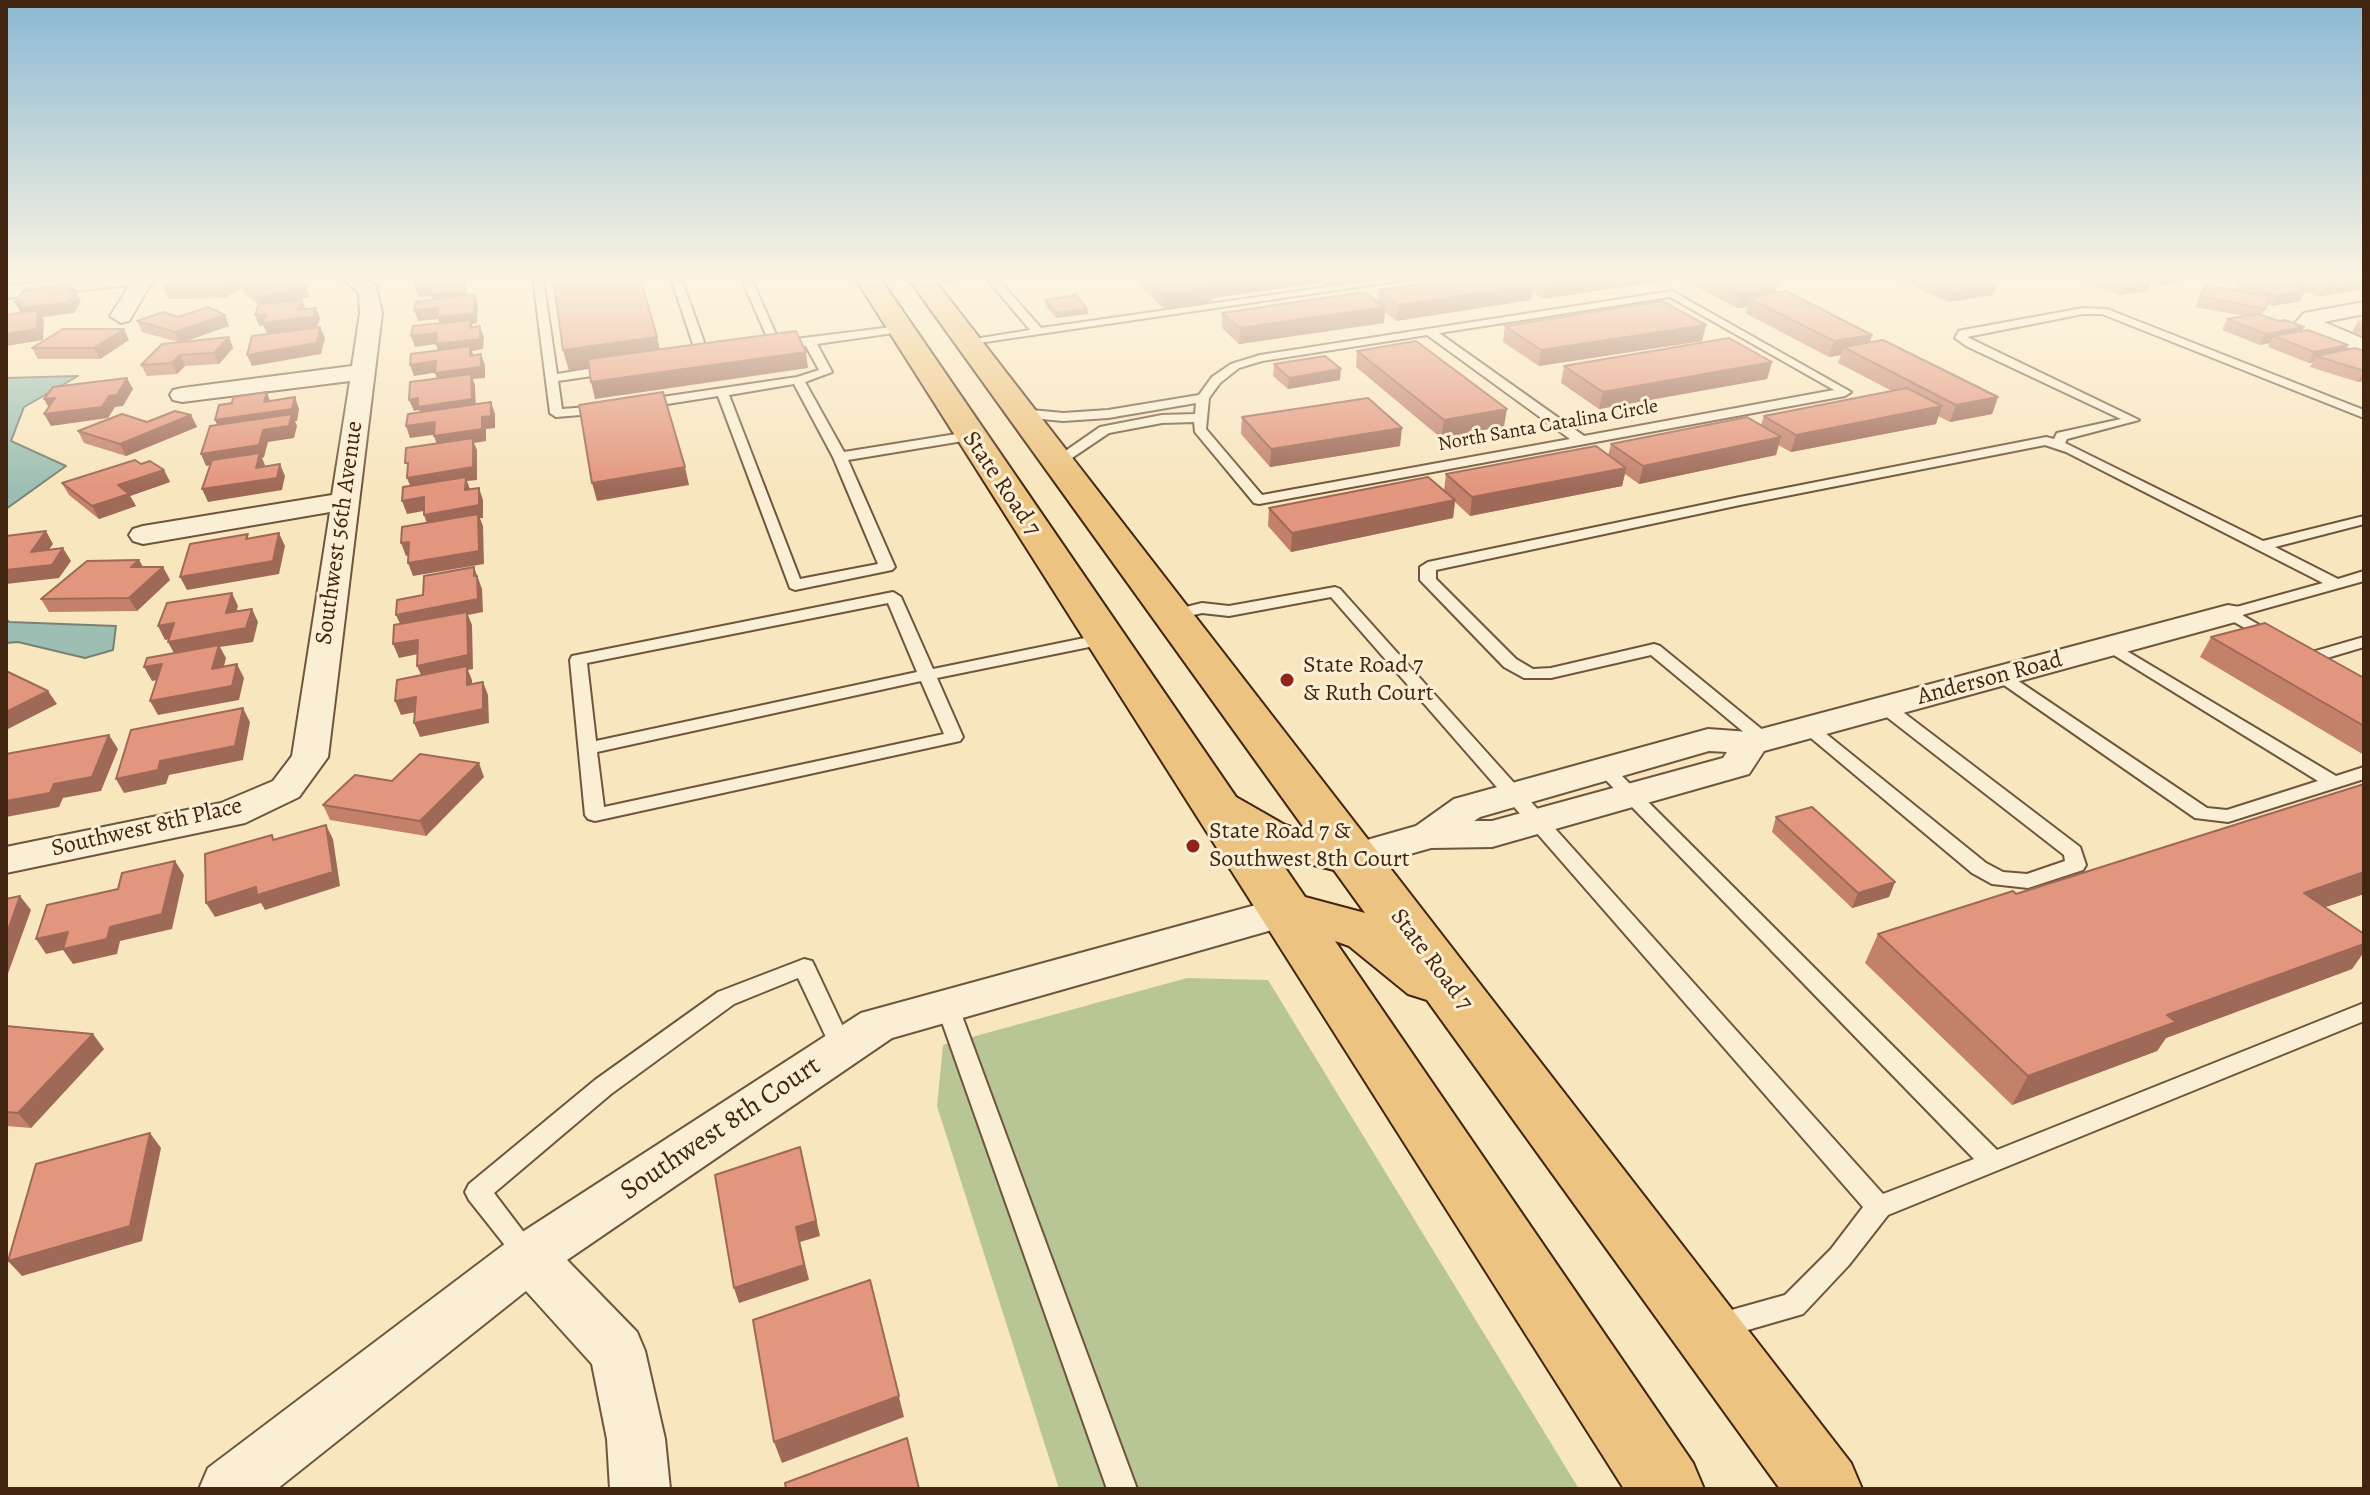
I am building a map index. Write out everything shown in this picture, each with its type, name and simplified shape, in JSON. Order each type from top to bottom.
[{"type":"main road","name":"State Road 7","points":[[912,348],[1667,1489]]},
{"type":"main road","name":"State Road 7","points":[[973,348],[1825,1489]]},
{"type":"main road","points":[[969,436],[995,440],[1024,451],[1085,498]]},
{"type":"main road","points":[[1216,804],[1268,836],[1308,850],[1353,857]]},
{"type":"main road","points":[[1285,912],[1328,919],[1367,933],[1476,1019]]},
{"type":"street","name":"Southwest 56th Avenue","points":[[286,789],[310,757],[365,348]]},
{"type":"street","points":[[182,395],[361,372]]},
{"type":"street","points":[[143,535],[345,501]]},
{"type":"street","name":"Anderson Road","points":[[1353,857],[1430,835],[1492,834],[1525,808],[1605,769],[1708,740],[1757,742],[2228,614]]},
{"type":"street","name":"Anderson Road","points":[[1525,808],[1631,795],[1736,766],[1757,742]]},
{"type":"street","name":"Southwest 8th Place","points":[[6,860],[231,814],[286,789]]},
{"type":"street","name":"Southwest 8th Court","points":[[229,1489],[529,1257],[877,1025],[1285,912]]},
{"type":"street","points":[[529,1257],[617,1351],[636,1439],[640,1489]]},
{"type":"lane","points":[[547,348],[556,413],[616,408]]},
{"type":"lane","points":[[700,348],[703,356]]},
{"type":"lane","points":[[631,405],[798,380],[826,372],[813,348]]},
{"type":"lane","points":[[1058,461],[1105,430],[1162,419],[1199,418],[1203,398],[1216,380],[1235,366],[1260,358],[1327,348]]},
{"type":"lane","points":[[1452,348],[1582,441]]},
{"type":"lane","name":"North Santa Catalina Circle","points":[[1199,418],[1200,429],[1259,500],[1845,392],[1767,348]]},
{"type":"lane","points":[[1978,348],[2133,420],[2062,436],[2058,443]]},
{"type":"lane","points":[[2196,348],[2364,414]]},
{"type":"lane","points":[[688,358],[717,354]]},
{"type":"lane","points":[[551,378],[627,367]]},
{"type":"lane","points":[[798,380],[840,457],[887,567],[893,597],[954,737],[595,815],[578,660],[893,597]]},
{"type":"lane","points":[[722,392],[795,585],[887,567]]},
{"type":"lane","points":[[1021,413],[1063,417],[1108,414],[1203,398]]},
{"type":"lane","points":[[840,457],[969,436]]},
{"type":"lane","points":[[1757,742],[1654,649],[1551,673],[1530,674],[1510,663],[1428,580],[1428,567],[2032,442],[2058,443],[2337,584]]},
{"type":"lane","points":[[2261,546],[2364,520]]},
{"type":"lane","points":[[2228,614],[2364,576]]},
{"type":"lane","points":[[1172,615],[1202,608],[1229,611],[1335,592],[1879,1207]]},
{"type":"lane","points":[[2228,614],[2337,673]]},
{"type":"lane","points":[[588,748],[1104,639]]},
{"type":"lane","points":[[2310,658],[2364,642]]},
{"type":"lane","points":[[2110,646],[2333,782]]},
{"type":"lane","points":[[1999,676],[2202,814],[2228,816],[2364,773]]},
{"type":"lane","points":[[1808,728],[1979,868],[1999,879],[2028,881],[2076,865],[2073,852],[1885,707]]},
{"type":"lane","points":[[1605,769],[1993,1162]]},
{"type":"lane","points":[[529,1257],[478,1192],[603,1087],[726,998],[804,967],[842,1048]]},
{"type":"lane","points":[[947,1005],[1122,1489]]},
{"type":"lane","points":[[1705,1330],[1793,1305],[1840,1257],[1879,1207],[2364,1012]]},
{"type":"green space","points":[[1187,978],[1268,980],[1579,1489],[1059,1489],[937,1106],[943,1045]]},
{"type":"water","points":[[78,376],[24,407],[11,441],[66,466],[6,509],[6,378]]},
{"type":"water","points":[[6,619],[9,622],[116,626],[113,650],[85,658],[18,642],[6,643]]},
{"type":"building","points":[[158,348],[219,348],[214,353],[180,355],[172,363],[141,365]]},
{"type":"building","points":[[249,348],[289,348],[247,355]]},
{"type":"building","points":[[470,348],[470,356],[481,354],[481,367],[435,373],[436,361],[410,365],[411,354]]},
{"type":"building","points":[[671,348],[804,348],[806,352],[591,382],[588,359]]},
{"type":"building","points":[[1425,348],[1507,409],[1444,420],[1357,351]]},
{"type":"building","points":[[1671,348],[1746,348],[1772,362],[1603,392],[1564,366]]},
{"type":"building","points":[[1844,348],[1899,348],[1998,397],[1956,405]]},
{"type":"building","points":[[2303,348],[2335,348],[2314,352]]},
{"type":"building","points":[[2355,348],[2364,351],[2364,371],[2316,356]]},
{"type":"building","points":[[1325,356],[1341,369],[1289,378],[1274,364]]},
{"type":"building","points":[[471,374],[472,399],[418,407],[418,398],[409,400],[410,382]]},
{"type":"building","points":[[127,378],[117,395],[109,396],[102,407],[44,414],[55,398],[44,399],[53,387]]},
{"type":"building","points":[[1907,388],[1942,406],[1796,435],[1764,416]]},
{"type":"building","points":[[267,392],[264,402],[295,397],[292,409],[215,420],[219,405],[232,403],[233,397]]},
{"type":"building","points":[[663,392],[685,467],[592,483],[579,405]]},
{"type":"building","points":[[1368,398],[1402,428],[1271,449],[1242,417]]},
{"type":"building","points":[[491,402],[491,416],[482,417],[482,429],[434,436],[435,422],[406,426],[408,414]]},
{"type":"building","points":[[175,411],[191,415],[120,444],[78,431],[122,414],[147,422]]},
{"type":"building","points":[[292,414],[289,426],[263,430],[259,445],[201,454],[210,426]]},
{"type":"building","points":[[1747,417],[1781,437],[1643,466],[1611,444]]},
{"type":"building","points":[[473,438],[473,467],[407,478],[406,448]]},
{"type":"building","points":[[1596,446],[1626,468],[1472,497],[1446,474]]},
{"type":"building","points":[[260,453],[256,468],[280,464],[277,478],[202,489],[212,460]]},
{"type":"building","points":[[135,460],[141,464],[150,461],[164,470],[118,485],[129,494],[92,506],[62,483]]},
{"type":"building","points":[[466,477],[465,490],[479,488],[479,505],[424,515],[424,497],[402,501],[403,487]]},
{"type":"building","points":[[1428,477],[1455,500],[1292,533],[1269,508]]},
{"type":"building","points":[[478,514],[479,551],[408,563],[409,542],[401,543],[402,527]]},
{"type":"building","points":[[46,531],[31,552],[63,548],[52,565],[6,570],[6,536]]},
{"type":"building","points":[[279,533],[273,561],[180,577],[190,544],[248,534],[246,539]]},
{"type":"building","points":[[139,560],[131,567],[163,567],[129,598],[41,599],[87,561]]},
{"type":"building","points":[[474,567],[478,599],[396,615],[397,600],[423,595],[424,576]]},
{"type":"building","points":[[232,593],[226,613],[252,609],[246,628],[168,642],[174,623],[158,626],[167,603]]},
{"type":"building","points":[[467,612],[468,655],[417,666],[418,640],[393,644],[394,625]]},
{"type":"building","points":[[2265,623],[2364,678],[2364,726],[2211,637]]},
{"type":"building","points":[[219,645],[212,669],[237,664],[232,686],[150,701],[162,664],[144,667],[147,658]]},
{"type":"building","points":[[467,666],[467,685],[483,682],[483,709],[414,723],[416,697],[395,701],[397,680]]},
{"type":"building","points":[[6,671],[48,691],[6,712]]},
{"type":"building","points":[[243,708],[235,746],[160,761],[158,770],[116,779],[131,730]]},
{"type":"building","points":[[109,735],[92,777],[54,784],[50,793],[6,801],[6,754]]},
{"type":"building","points":[[420,754],[479,763],[420,821],[323,805],[355,775],[392,781]]},
{"type":"building","points":[[2364,784],[2364,872],[2304,893],[2364,934],[2364,944],[2167,1015],[2176,1022],[2028,1076],[1878,934],[2013,891],[2016,894]]},
{"type":"building","points":[[1812,807],[1895,882],[1858,893],[1776,817]]},
{"type":"building","points":[[326,825],[333,872],[257,895],[256,887],[206,903],[205,854],[272,835],[273,840]]},
{"type":"building","points":[[175,861],[162,914],[110,927],[107,939],[63,949],[68,932],[36,939],[47,905],[118,889],[122,873]]},
{"type":"building","points":[[20,896],[6,936],[6,899]]},
{"type":"building","points":[[6,1026],[93,1034],[18,1113],[6,1112]]},
{"type":"building","points":[[150,1133],[130,1226],[8,1261],[36,1164]]},
{"type":"building","points":[[800,1147],[816,1221],[796,1227],[804,1265],[734,1288],[715,1175]]},
{"type":"building","points":[[870,1280],[899,1396],[774,1442],[753,1320]]},
{"type":"building","points":[[907,1438],[919,1489],[786,1489],[785,1483]]},
{"type":"place","name":"State Road 7 & Ruth Court","points":[[1287,680]]},
{"type":"place","name":"State Road 7 & Southwest 8th Court","points":[[1193,846]]}]
